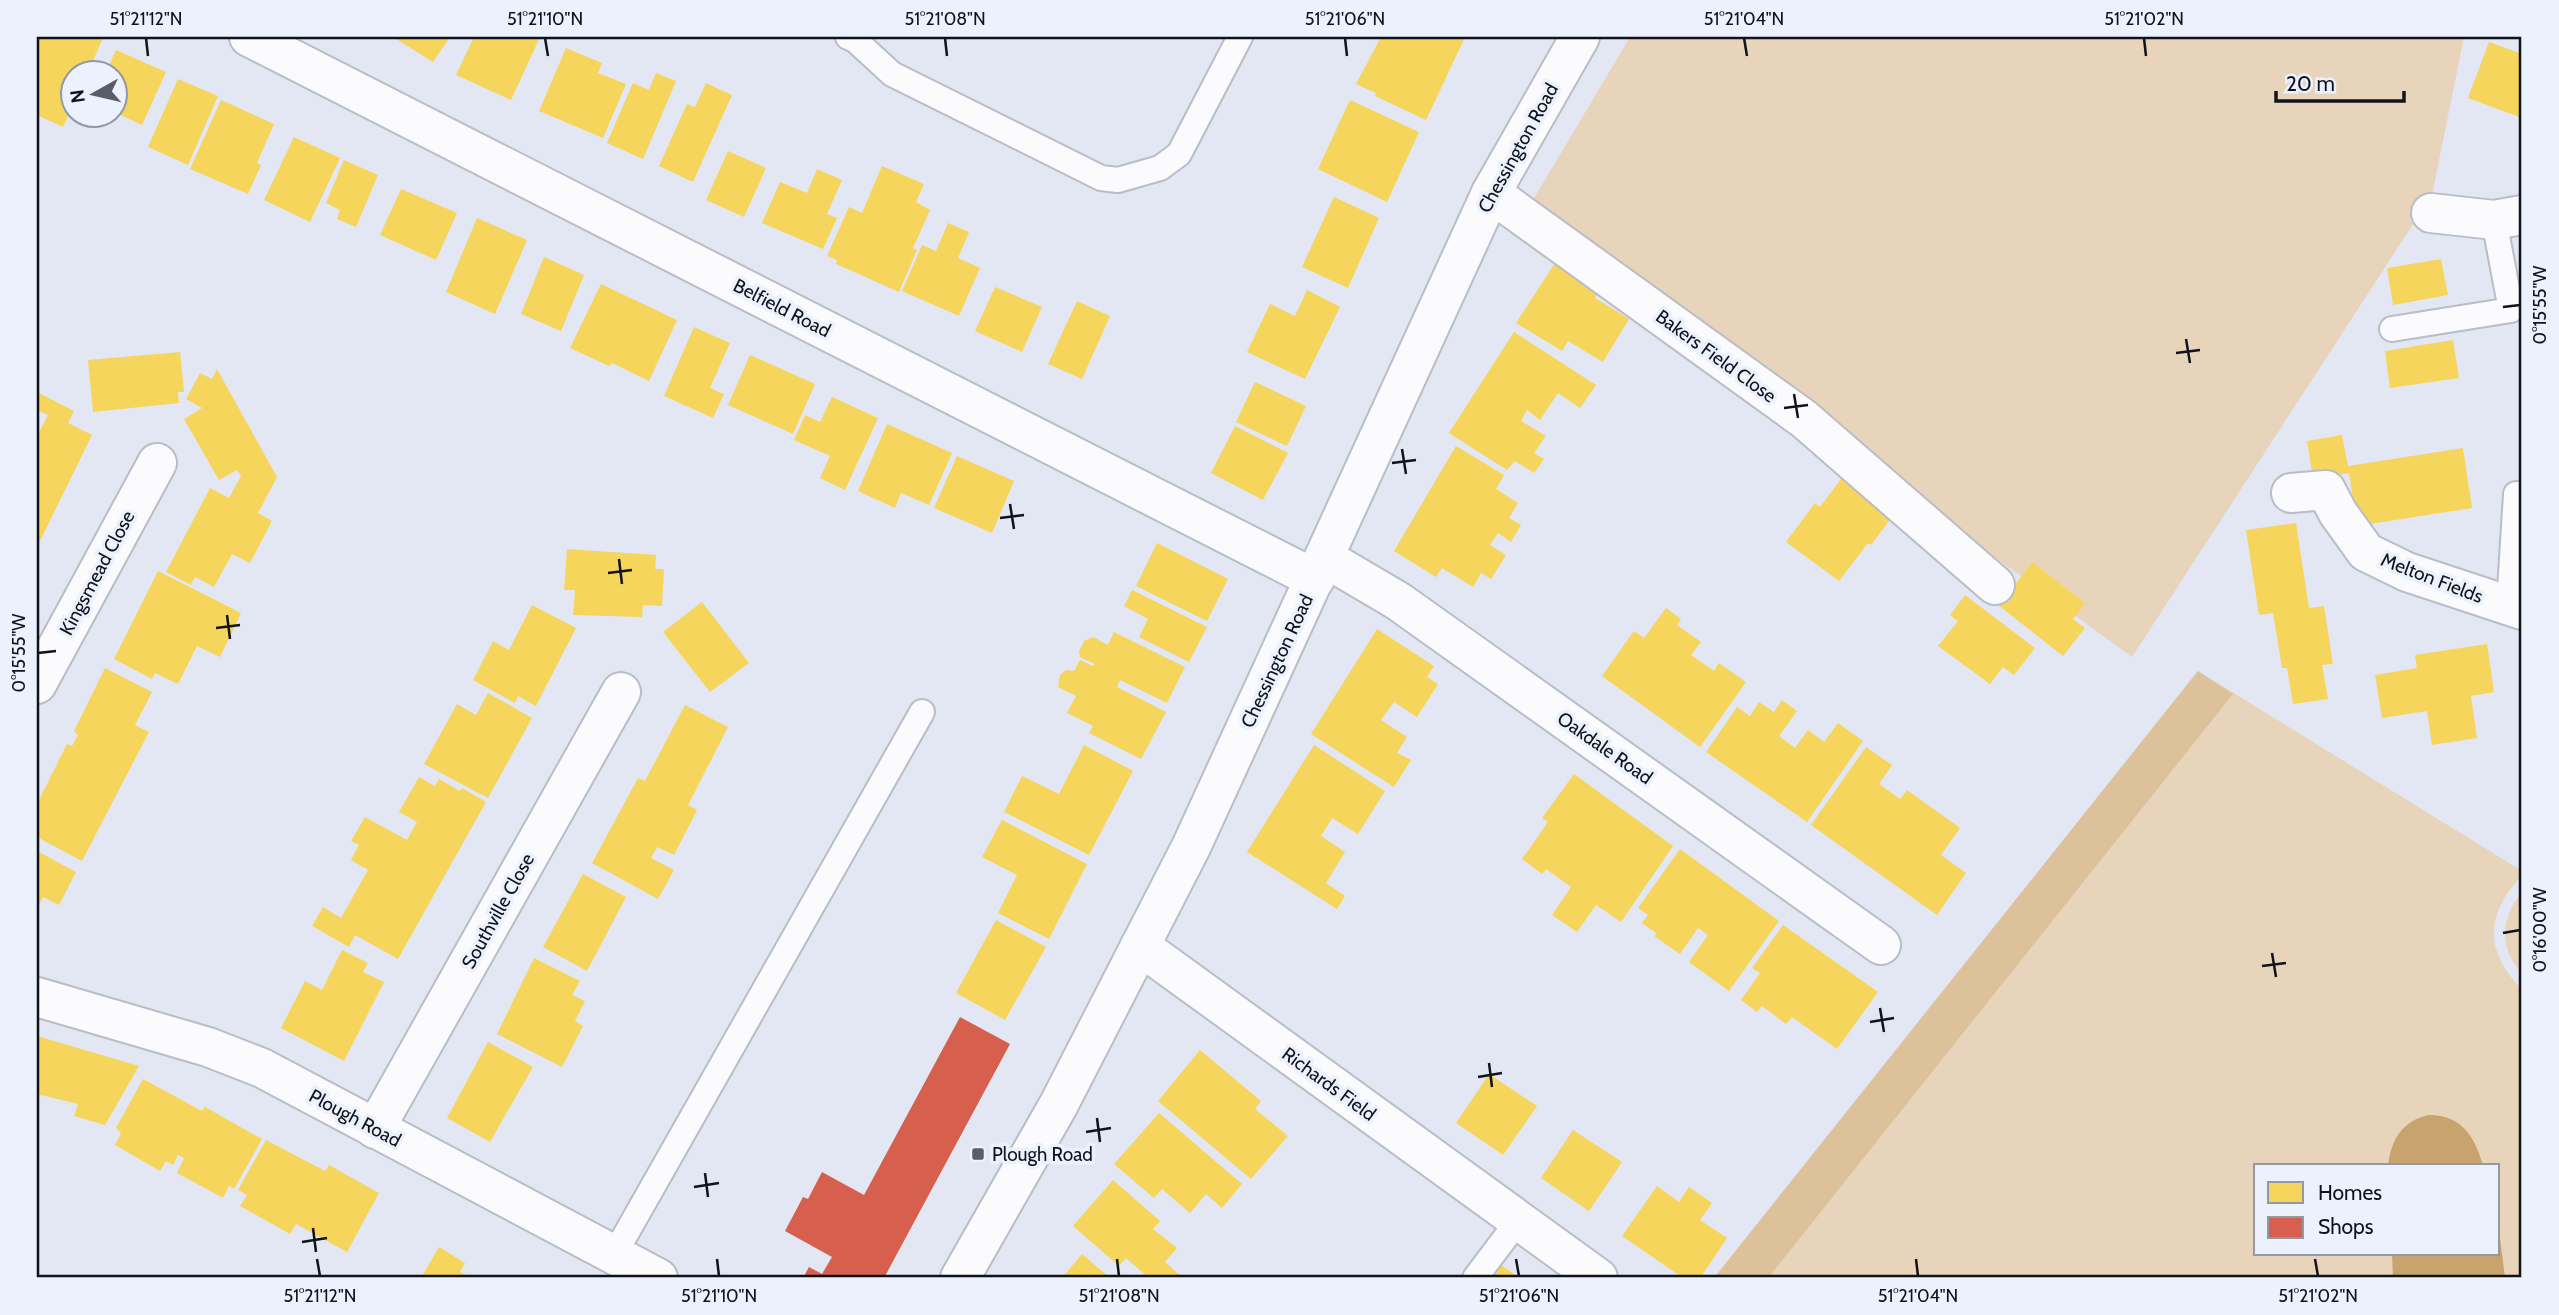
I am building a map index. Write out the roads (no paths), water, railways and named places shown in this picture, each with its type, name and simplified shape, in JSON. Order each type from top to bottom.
[{"type":"street","name":"Belfield Road","points":[[249,37],[1320,568]]},
{"type":"street","name":"Chessington Road","points":[[960,1278],[1059,1104],[1191,847],[1491,194],[1577,38]]},
{"type":"street","name":"Bakers Field Close","points":[[1491,194],[1804,419],[1995,585]]},
{"type":"street","points":[[2431,213],[2508,218]]},
{"type":"street","name":"Kingsmead Close","points":[[37,684],[157,463]]},
{"type":"street","name":"Melton Fields","points":[[2291,493],[2326,490],[2338,513],[2366,552],[2407,572],[2516,608]]},
{"type":"street","name":"Oakdale Road","points":[[1320,568],[1398,601],[1881,945]]},
{"type":"street","name":"Southville Close","points":[[375,1129],[621,692]]},
{"type":"street","name":"Richards Field","points":[[1140,946],[1598,1278]]},
{"type":"street","name":"Plough Road","points":[[37,997],[208,1047],[251,1063],[658,1278]]},
{"type":"lane","points":[[853,38],[892,75],[1101,178],[1118,180],[1160,168],[1179,154],[1240,37]]},
{"type":"lane","points":[[2392,330],[2511,310],[2508,218]]},
{"type":"lane","points":[[2516,495],[2516,608]]},
{"type":"lane","points":[[614,1255],[922,712]]},
{"type":"lane","points":[[1475,1278],[1518,1221]]},
{"type":"place","name":"Plough Road","points":[[978,1154]]}]
